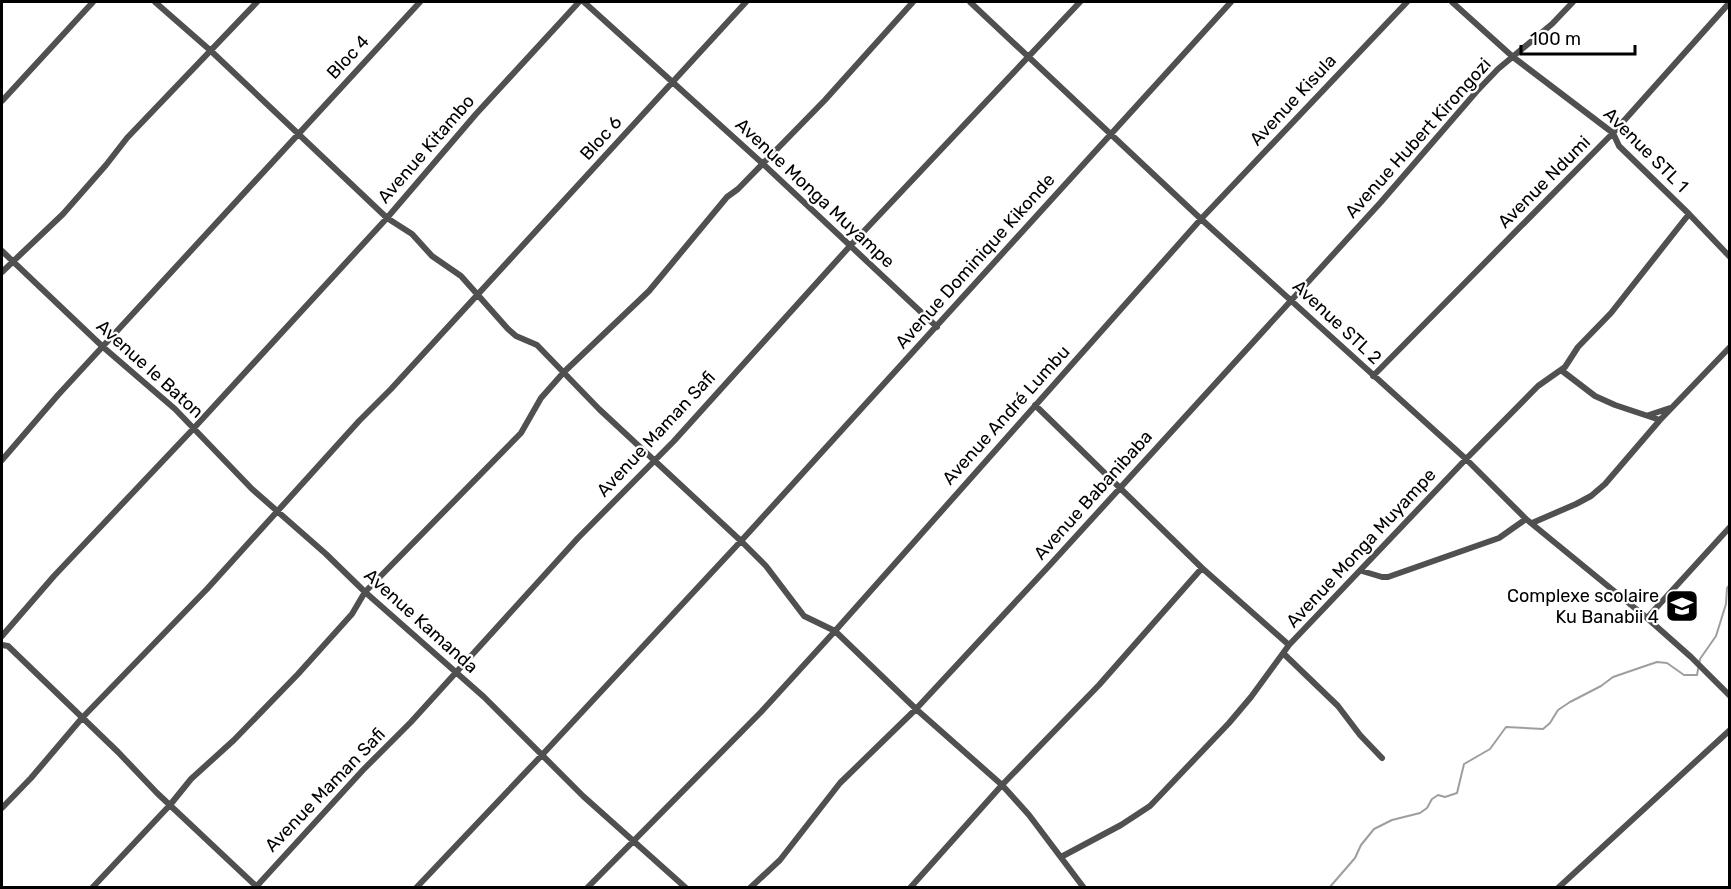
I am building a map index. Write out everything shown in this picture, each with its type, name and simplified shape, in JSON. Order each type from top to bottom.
[{"type":"street","points":[[2,101],[93,2]]},
{"type":"street","name":"Avenue Kitambo","points":[[155,2],[211,51],[387,218],[476,114],[579,2]]},
{"type":"street","points":[[2,272],[63,214],[127,138],[257,2]]},
{"type":"street","name":"Bloc 4","points":[[2,460],[298,133],[420,2]]},
{"type":"street","name":"Avenue Monga Muyampe","points":[[584,2],[762,163],[937,327]]},
{"type":"street","name":"Bloc 6","points":[[2,808],[82,718],[177,621],[746,2]]},
{"type":"street","points":[[92,888],[170,805],[191,779],[234,740],[298,674],[352,614],[365,592],[526,427],[535,406],[564,372],[649,291],[728,197],[825,100],[913,2]]},
{"type":"street","name":"Avenue STL 2","points":[[970,2],[1201,219],[1466,459],[1529,521],[1647,618],[1712,676],[1730,696]]},
{"type":"street","name":"Avenue Maman Safi","points":[[256,887],[456,673],[578,538],[654,461],[850,246],[1080,2]]},
{"type":"street","name":"Avenue Dominique Kikonde","points":[[416,888],[741,542],[1231,2]]},
{"type":"street","name":"Avenue Kisula","points":[[1201,219],[1407,2]]},
{"type":"street","name":"Avenue STL 1","points":[[1452,2],[1513,57],[1613,134],[1620,146],[1730,257]]},
{"type":"street","name":"Avenue Hubert Kirongozi","points":[[1290,299],[1381,202],[1478,91],[1573,2]]},
{"type":"street","name":"Avenue Ndumi","points":[[1373,376],[1613,134],[1730,2]]},
{"type":"street","name":"Avenue Monga Muyampe","points":[[1035,405],[1202,568],[1289,645],[1538,386],[1562,370],[1578,347],[1611,313],[1644,273],[1689,214]]},
{"type":"street","points":[[2,636],[54,576],[387,218],[412,234],[432,256],[461,276],[516,336],[537,345],[593,404],[766,566],[804,616],[835,631],[915,709],[1002,785],[1029,815],[1084,888]]},
{"type":"street","name":"Avenue André Lumbu","points":[[587,888],[761,712],[1201,219]]},
{"type":"street","name":"Avenue le Baton","points":[[2,251],[103,347],[175,409],[252,489],[278,511]]},
{"type":"street","name":"Avenue Babanibaba","points":[[750,888],[780,860],[840,783],[915,709],[1290,299]]},
{"type":"street","points":[[1362,571],[1388,577],[1499,538],[1529,521],[1576,504],[1591,496],[1605,484],[1660,420],[1730,347]]},
{"type":"street","points":[[1562,370],[1595,396],[1660,420]]},
{"type":"street","points":[[1648,416],[1672,407]]},
{"type":"street","name":"Avenue Kamanda","points":[[278,511],[456,673],[542,755]]},
{"type":"street","points":[[1647,618],[1730,527]]},
{"type":"street","points":[[910,888],[1002,785],[1099,685],[1202,568]]},
{"type":"street","points":[[2,645],[8,646],[256,887]]},
{"type":"street","points":[[1061,857],[1121,825],[1150,806],[1229,723],[1289,645]]},
{"type":"street","points":[[1284,654],[1338,706],[1360,735],[1382,758]]},
{"type":"street","points":[[1558,888],[1730,730]]},
{"type":"street","points":[[542,755],[686,888]]},
{"type":"waterway","points":[[1329,888],[1355,858],[1361,845],[1374,829],[1392,820],[1420,813],[1438,795],[1445,797],[1457,793],[1464,764],[1490,749],[1506,727],[1543,729],[1558,710],[1570,702],[1613,677],[1657,662],[1667,663],[1684,675],[1697,675],[1700,659],[1716,636],[1726,604],[1727,588],[1730,584]]},
{"type":"place","name":"Complexe scolaire Ku Banabii 4","points":[[1682,606]]}]
